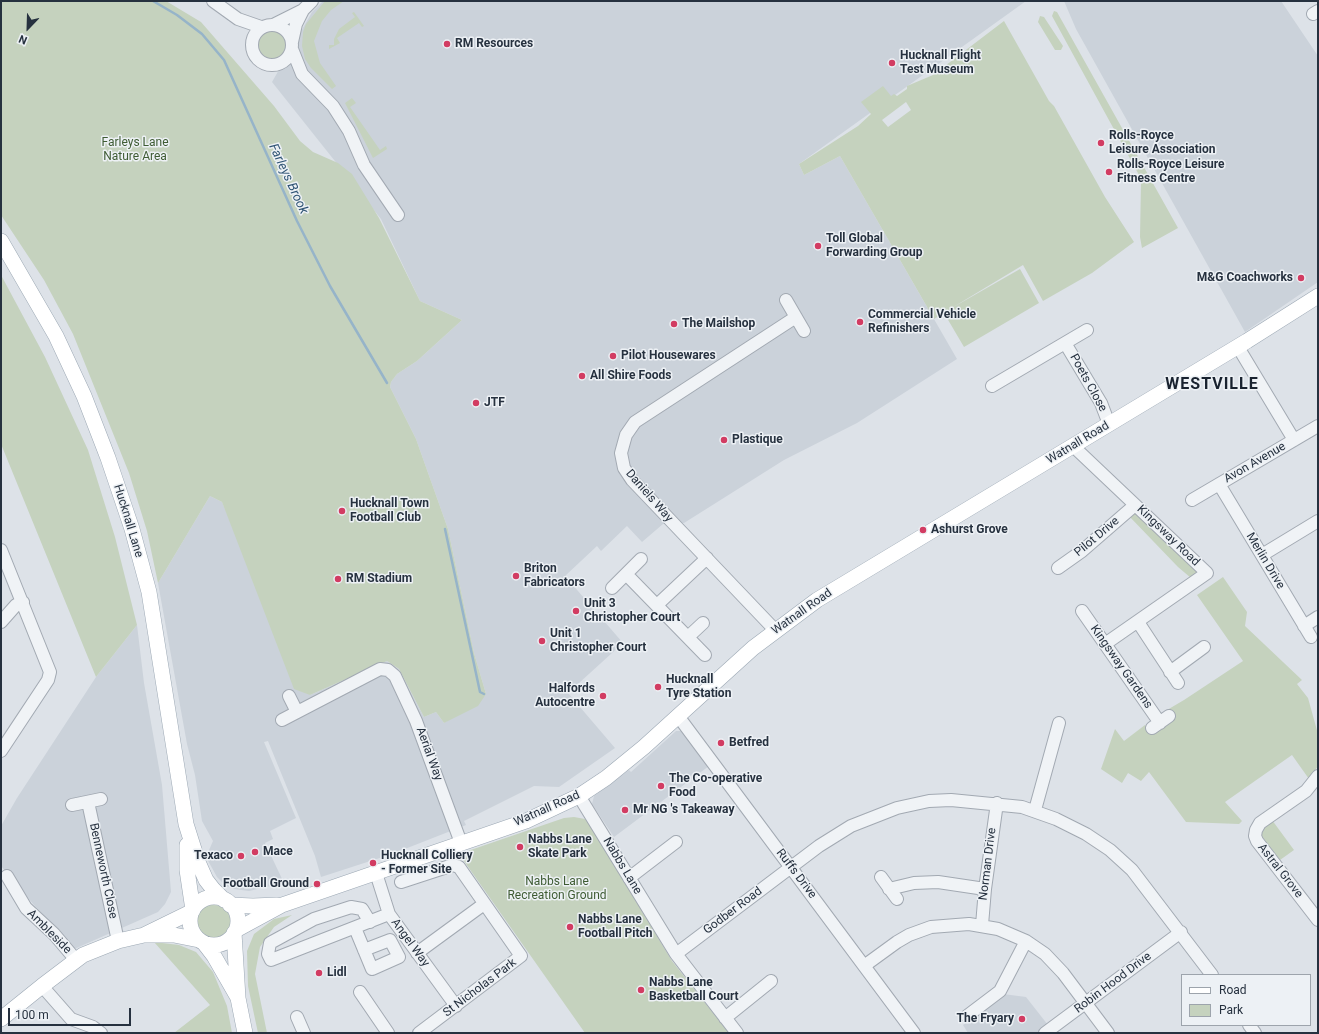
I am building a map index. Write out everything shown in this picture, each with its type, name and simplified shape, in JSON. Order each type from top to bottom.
[{"type":"main road","name":"Hucknall Lane","points":[[1,241],[56,336],[84,396],[108,458],[132,529],[149,592],[186,824],[187,870],[192,911]]},
{"type":"main road","name":"Watnall Road","points":[[235,932],[282,905],[526,821],[579,796],[622,766],[775,630],[839,586],[1073,446],[1318,296]]},
{"type":"main road","name":"Hucknall Lane","points":[[186,824],[204,877],[212,890],[227,902]]},
{"type":"main road","points":[[144,935],[192,911],[204,899],[212,897],[227,902],[237,917],[235,932],[238,998],[245,1033]]},
{"type":"main road","name":"Watnall Road","points":[[227,902],[253,906],[282,905]]},
{"type":"main road","points":[[192,911],[190,927],[193,934],[214,956],[238,998]]},
{"type":"main road","points":[[1,1019],[76,960],[98,948],[118,940],[144,935],[174,935],[212,945],[221,944],[231,938],[235,932]]},
{"type":"street","points":[[213,1],[238,19],[261,27],[274,24],[303,10]]},
{"type":"street","points":[[279,64],[285,61],[292,46],[296,24],[303,10],[312,1]]},
{"type":"street","points":[[238,19],[256,57],[266,64],[279,64],[302,74],[333,106],[348,131],[364,165],[398,215]]},
{"type":"street","points":[[274,24],[287,30],[302,74]]},
{"type":"street","points":[[253,51],[253,38],[261,27]]},
{"type":"street","points":[[786,300],[804,331]]},
{"type":"street","name":"Daniels Way","points":[[775,630],[627,473],[622,459],[624,441],[631,427],[642,416],[796,317]]},
{"type":"street","name":"Poets Close","points":[[992,386],[1087,330]]},
{"type":"street","name":"Poets Close","points":[[1065,343],[1100,403],[1109,424]]},
{"type":"street","points":[[1238,346],[1294,440]]},
{"type":"street","name":"Avon Avenue","points":[[1191,501],[1318,426]]},
{"type":"street","name":"Kingsway Road","points":[[1073,446],[1207,573],[1105,644]]},
{"type":"street","name":"Merlin Drive","points":[[1219,484],[1311,637]]},
{"type":"street","name":"Pilot Drive","points":[[1058,568],[1082,551],[1135,505]]},
{"type":"street","points":[[1262,555],[1318,521]]},
{"type":"street","points":[[1,550],[48,666],[49,676],[1,751]]},
{"type":"street","points":[[657,605],[707,558]]},
{"type":"street","points":[[612,588],[641,559]]},
{"type":"street","points":[[626,574],[705,655]]},
{"type":"street","points":[[1,622],[16,605],[23,602]]},
{"type":"street","name":"Kingsway Gardens","points":[[1082,611],[1160,722]]},
{"type":"street","points":[[1304,626],[1318,617]]},
{"type":"street","points":[[1138,622],[1178,683]]},
{"type":"street","points":[[688,637],[703,623]]},
{"type":"street","points":[[1170,672],[1201,653]]},
{"type":"street","name":"Aerial Way","points":[[297,712],[380,669],[388,670],[395,676],[416,721],[461,843]]},
{"type":"street","points":[[282,720],[297,712],[289,696]]},
{"type":"street","name":"Ruffs Drive","points":[[678,716],[914,1033]]},
{"type":"street","points":[[1035,810],[1059,723]]},
{"type":"street","name":"Astral Grove","points":[[1318,776],[1306,791],[1260,823],[1256,830],[1255,836],[1257,841],[1318,920]]},
{"type":"street","name":"Nabbs Lane","points":[[579,796],[676,954],[737,1033]]},
{"type":"street","points":[[72,805],[101,799]]},
{"type":"street","name":"Godber Road","points":[[676,954],[790,867],[819,846],[851,826],[897,808],[929,801],[951,800],[997,803],[1035,810],[1086,834],[1110,850],[1132,870],[1211,974]]},
{"type":"street","name":"Benneworth Close","points":[[88,802],[118,940]]},
{"type":"street","name":"Norman Drive","points":[[982,925],[985,889],[997,803]]},
{"type":"street","points":[[629,878],[676,842]]},
{"type":"street","points":[[401,882],[453,865],[459,867],[484,904],[417,953]]},
{"type":"street","name":"Angel Way","points":[[376,873],[389,914],[456,1006]]},
{"type":"street","points":[[881,877],[897,899]]},
{"type":"street","points":[[889,889],[914,883],[938,882],[985,889]]},
{"type":"street","name":"Ambleside","points":[[6,883],[26,908],[54,934],[76,960]]},
{"type":"street","name":"St Nicholas Park","points":[[419,1033],[521,956],[484,904]]},
{"type":"street","points":[[370,922],[362,909],[351,907],[314,919],[270,943],[268,954],[271,960],[355,928],[370,922],[389,914]]},
{"type":"street","points":[[864,966],[896,942],[919,931],[942,925],[982,925],[998,929],[1026,941],[1041,950],[1054,962],[1108,1033]]},
{"type":"street","points":[[355,928],[364,950]]},
{"type":"street","name":"Robin Hood Drive","points":[[1045,1033],[1180,932]]},
{"type":"street","points":[[966,1016],[1000,991],[1026,941]]},
{"type":"street","points":[[725,1018],[771,981]]},
{"type":"street","points":[[42,986],[72,1019],[93,1027],[101,1033]]},
{"type":"street","points":[[360,992],[388,1033]]},
{"type":"street","points":[[296,1017],[304,1033]]},
{"type":"shaded area","points":[[323,1],[1026,1],[799,164],[804,175],[840,156],[957,359],[857,423],[784,460],[684,523],[663,524],[642,542],[627,526],[601,551],[597,546],[565,576],[623,643],[568,693],[615,748],[559,787],[534,786],[464,821],[466,825],[392,854],[321,877],[315,856],[268,741],[264,742],[296,818],[270,831],[273,839],[265,843],[284,883],[249,891],[234,889],[226,886],[217,877],[206,857],[213,841],[202,821],[195,775],[187,744],[158,583],[210,496],[222,502],[310,695],[387,661],[399,669],[424,717],[436,712],[444,723],[486,694],[474,653],[448,529],[416,439],[390,387],[391,382],[397,374],[417,361],[462,320],[420,301],[381,219],[272,82],[312,12]]},
{"type":"shaded area","points":[[1064,1],[1281,1],[1318,56],[1318,282],[1245,332],[1076,29]]},
{"type":"shaded area","points":[[137,625],[144,683],[162,785],[171,892],[165,904],[158,912],[72,950],[1,866],[1,826],[17,798],[96,677]]},
{"type":"shaded area","points":[[676,731],[682,731],[709,766],[614,837],[592,804],[594,796],[629,770],[631,772]]},
{"type":"shaded area","points":[[1003,994],[1026,997],[1048,1025],[1037,1033],[968,1033],[963,1025]]},
{"type":"green space","name":"Farleys Lane Nature Area","points":[[1,1],[166,1],[201,22],[274,106],[300,141],[313,152],[338,163],[352,174],[379,218],[420,301],[462,320],[417,361],[397,374],[391,382],[390,387],[416,439],[448,529],[474,653],[486,694],[478,706],[444,723],[436,712],[424,717],[399,669],[387,661],[310,695],[294,689],[222,502],[210,496],[158,583],[147,531],[129,473],[73,334],[44,280],[1,215]]},
{"type":"green space","points":[[325,1],[344,1],[331,10],[322,21],[314,41],[320,63],[336,86],[332,89],[311,68],[305,59],[302,46],[303,32],[306,24]]},
{"type":"green space","points":[[1054,11],[1057,12],[1178,228],[1142,248],[1140,237],[1141,182],[1139,175],[1052,16]]},
{"type":"green space","points":[[354,12],[364,26],[362,27],[359,23],[337,38],[340,43],[329,49],[329,45],[334,45],[334,39],[339,29],[355,17],[352,13]]},
{"type":"green space","points":[[1040,16],[1044,17],[1063,46],[1061,50],[1055,50],[1038,22]]},
{"type":"green space","points":[[1004,21],[1105,197],[1134,242],[1092,273],[1043,301],[1023,265],[950,309],[1020,269],[1039,303],[964,347],[944,313],[934,319],[840,156],[804,175],[799,164],[858,126],[871,114],[861,102],[883,86],[891,96],[894,94],[897,96],[907,89],[907,86],[933,75]],"holes":[[[906,102],[911,110],[888,127],[882,120]]]},
{"type":"green space","points":[[272,29],[283,33],[287,44],[283,55],[272,59],[261,55],[257,44],[261,33]]},
{"type":"green space","points":[[352,98],[356,103],[350,107],[380,150],[386,146],[387,149],[373,158],[345,103]]},
{"type":"green space","points":[[1,275],[45,357],[88,450],[115,537],[137,625],[96,677],[1,444]]},
{"type":"green space","points":[[1135,510],[1198,572],[1191,578],[1178,567],[1128,515]]},
{"type":"green space","points":[[1223,577],[1247,612],[1245,626],[1302,680],[1297,684],[1308,698],[1318,734],[1318,766],[1309,779],[1292,755],[1225,802],[1242,821],[1239,824],[1186,822],[1149,772],[1141,781],[1128,773],[1122,783],[1101,769],[1115,729],[1124,741],[1145,725],[1151,734],[1173,717],[1167,710],[1243,661],[1197,595]]},
{"type":"green space","name":"Nabbs Lane Recreation Ground","points":[[574,817],[585,819],[590,825],[672,961],[729,1033],[585,1033],[459,854],[564,818]]},
{"type":"green space","points":[[1272,820],[1294,850],[1280,860],[1261,835],[1264,826]]},
{"type":"green space","points":[[217,905],[226,910],[230,916],[230,930],[226,936],[217,941],[209,941],[200,936],[196,930],[195,919],[200,910],[206,906]]},
{"type":"green space","points":[[292,915],[274,927],[260,947],[255,974],[267,1033],[258,1033],[248,986],[247,951],[254,934],[274,919]]},
{"type":"green space","points":[[154,942],[179,945],[196,952],[213,972],[227,1006],[232,1033],[174,1033],[210,1005]]},
{"type":"waterway","name":"Farleys Brook","points":[[153,1],[177,15],[202,34],[224,60],[297,221],[330,286],[387,383]]},
{"type":"waterway","points":[[445,529],[480,692],[484,694]]},
{"type":"place","name":"RM Resources","points":[[447,44]]},
{"type":"place","name":"Hucknall Flight Test Museum","points":[[892,63]]},
{"type":"place","name":"Rolls-Royce Leisure Association","points":[[1101,143]]},
{"type":"place","name":"Rolls-Royce Leisure Fitness Centre","points":[[1109,172]]},
{"type":"place","name":"Toll Global Forwarding Group","points":[[818,246]]},
{"type":"place","name":"M&G Coachworks","points":[[1301,278]]},
{"type":"place","name":"Commercial Vehicle Refinishers","points":[[860,322]]},
{"type":"place","name":"The Mailshop","points":[[674,324]]},
{"type":"place","name":"Pilot Housewares","points":[[613,356]]},
{"type":"place","name":"All Shire Foods","points":[[582,376]]},
{"type":"place","name":"JTF","points":[[476,403]]},
{"type":"place","name":"Plastique","points":[[724,440]]},
{"type":"place","name":"Hucknall Town Football Club","points":[[342,511]]},
{"type":"place","name":"Ashurst Grove","points":[[923,530]]},
{"type":"place","name":"Briton Fabricators","points":[[516,576]]},
{"type":"place","name":"RM Stadium","points":[[338,579]]},
{"type":"place","name":"Unit 3 Christopher Court","points":[[576,611]]},
{"type":"place","name":"Unit 1 Christopher Court","points":[[542,641]]},
{"type":"place","name":"Hucknall Tyre Station","points":[[658,687]]},
{"type":"place","name":"Halfords Autocentre","points":[[603,696]]},
{"type":"place","name":"Betfred","points":[[721,743]]},
{"type":"place","name":"The Co-operative Food","points":[[661,786]]},
{"type":"place","name":"Mr NG 's Takeaway","points":[[625,810]]},
{"type":"place","name":"Nabbs Lane Skate Park","points":[[520,847]]},
{"type":"place","name":"Mace","points":[[255,852]]},
{"type":"place","name":"Texaco","points":[[241,856]]},
{"type":"place","name":"Hucknall Colliery - Former Site","points":[[373,863]]},
{"type":"place","name":"Football Ground","points":[[317,884]]},
{"type":"place","name":"Nabbs Lane Football Pitch","points":[[570,927]]},
{"type":"place","name":"Lidl","points":[[319,973]]},
{"type":"place","name":"Nabbs Lane Basketball Court","points":[[641,990]]},
{"type":"place","name":"The Fryary","points":[[1022,1019]]},
{"type":"district","name":"WESTVILLE","points":[[1212,385]]}]
